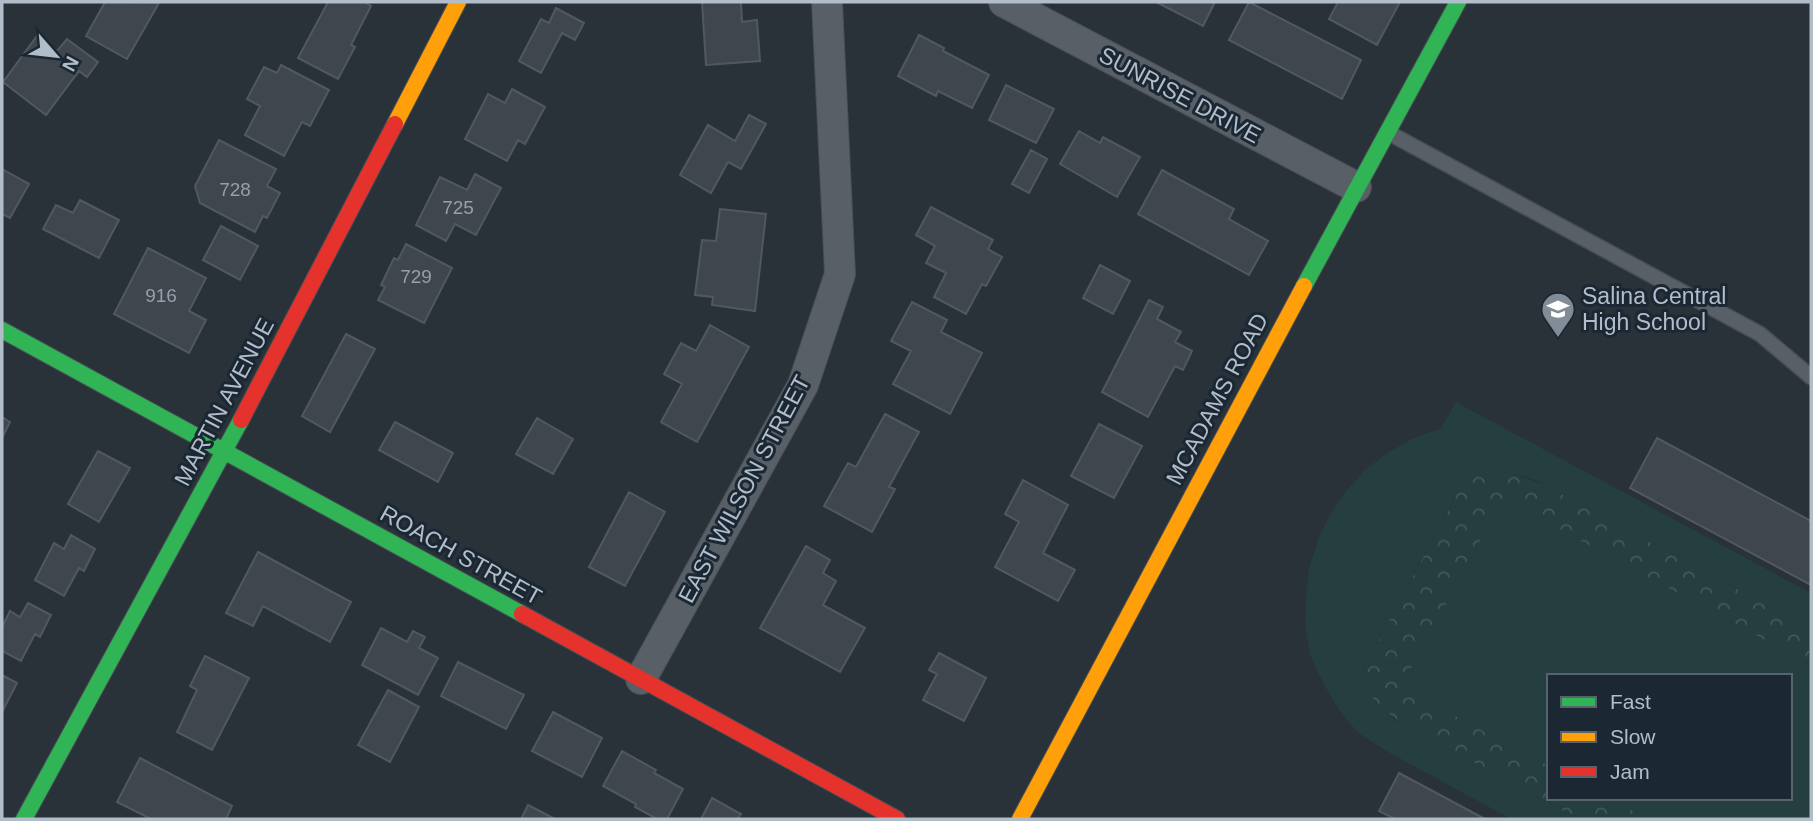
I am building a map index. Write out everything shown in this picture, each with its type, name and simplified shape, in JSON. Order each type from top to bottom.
[{"type":"street","name":"MARTIN AVENUE","points":[[24,819],[224,452],[458,2]]},
{"type":"street","name":"EAST WILSON STREET","points":[[641,679],[803,386],[840,274],[827,2]]},
{"type":"street","name":"SUNRISE DRIVE","points":[[1004,2],[1356,187]]},
{"type":"street","name":"MCADAMS ROAD","points":[[1020,819],[1356,187],[1458,2]]},
{"type":"street","name":"ROACH STREET","points":[[2,330],[897,819]]},
{"type":"street","points":[[2,816],[8,819]]},
{"type":"lane","points":[[1386,132],[1760,334],[1811,377]]},
{"type":"green space","points":[[1456,402],[1811,593],[1811,629],[1535,480],[1503,472],[1470,470],[1359,676],[1374,699],[1394,719],[1578,819],[1511,819],[1388,752],[1357,732],[1339,710],[1310,655],[1305,625],[1309,568],[1319,537],[1331,513],[1365,470],[1412,439],[1441,428]]},
{"type":"green space","points":[[1491,469],[1512,473],[1555,489],[1811,629],[1811,819],[1578,819],[1396,719],[1369,694],[1359,676],[1470,470]]},
{"type":"green space","points":[[1503,499],[1811,665],[1811,819],[1648,819],[1613,800],[1792,800],[1792,674],[1547,674],[1547,765],[1401,687]]},
{"type":"building","points":[[105,2],[159,3],[127,59],[86,36]]},
{"type":"building","points":[[328,2],[364,2],[371,6],[351,45],[355,47],[338,79],[298,58]]},
{"type":"building","points":[[702,2],[741,2],[742,22],[757,20],[760,61],[706,65]]},
{"type":"building","points":[[1156,2],[1215,2],[1203,26]]},
{"type":"building","points":[[1249,2],[1361,60],[1342,99],[1229,40]]},
{"type":"building","points":[[1338,2],[1400,2],[1377,45],[1329,19]]},
{"type":"building","points":[[556,8],[584,23],[575,40],[562,33],[541,73],[519,61],[541,19],[549,23]]},
{"type":"building","points":[[919,35],[989,75],[972,108],[938,91],[936,96],[898,76]]},
{"type":"building","points":[[37,36],[57,51],[67,39],[98,62],[87,77],[79,71],[46,115],[3,82]]},
{"type":"building","points":[[281,65],[329,90],[310,126],[302,122],[284,156],[245,135],[260,106],[247,99],[264,67],[277,73]]},
{"type":"building","points":[[1006,85],[1054,109],[1036,143],[989,120]]},
{"type":"building","points":[[512,89],[545,107],[525,144],[518,140],[507,161],[465,139],[488,94],[505,103]]},
{"type":"building","points":[[749,115],[766,124],[741,169],[728,162],[711,193],[680,175],[708,125],[735,141]]},
{"type":"building","points":[[1079,131],[1100,143],[1103,137],[1140,157],[1117,197],[1060,164]]},
{"type":"building","points":[[219,140],[276,169],[267,186],[280,193],[267,218],[263,216],[255,232],[200,203],[195,186]]},
{"type":"building","points":[[1031,150],[1047,159],[1029,193],[1012,184]]},
{"type":"building","points":[[2,169],[29,184],[10,218],[2,214]]},
{"type":"building","points":[[1162,170],[1234,209],[1229,219],[1268,241],[1249,275],[1138,214]]},
{"type":"building","points":[[475,174],[501,188],[476,235],[455,224],[446,241],[416,225],[440,177],[467,190]]},
{"type":"building","points":[[80,200],[119,220],[99,258],[43,229],[56,205],[73,213]]},
{"type":"building","points":[[931,207],[993,240],[988,249],[1002,257],[986,286],[982,284],[966,314],[934,297],[946,273],[926,263],[935,246],[916,235]]},
{"type":"building","points":[[720,209],[766,214],[755,311],[712,305],[713,297],[695,295],[702,240],[716,241]]},
{"type":"building","points":[[221,226],[258,246],[240,280],[203,260]]},
{"type":"building","points":[[406,244],[452,268],[424,323],[378,300],[385,287],[381,285],[394,258],[398,260]]},
{"type":"building","points":[[148,248],[206,278],[189,311],[206,320],[189,353],[114,314]]},
{"type":"building","points":[[1100,265],[1130,281],[1113,314],[1083,298]]},
{"type":"building","points":[[1149,300],[1163,307],[1157,319],[1181,332],[1175,342],[1192,351],[1183,370],[1175,366],[1148,417],[1102,392]]},
{"type":"building","points":[[912,302],[947,320],[941,332],[982,353],[950,414],[893,384],[911,351],[891,341]]},
{"type":"building","points":[[710,325],[749,347],[697,442],[661,422],[682,384],[664,374],[681,343],[696,351]]},
{"type":"building","points":[[346,334],[375,349],[330,432],[302,416]]},
{"type":"building","points":[[885,414],[919,432],[889,487],[895,489],[872,532],[824,506],[848,463],[856,467]]},
{"type":"building","points":[[2,417],[10,422],[2,438]]},
{"type":"building","points":[[537,418],[573,439],[553,474],[516,454]]},
{"type":"building","points":[[395,422],[453,453],[438,482],[379,450]]},
{"type":"building","points":[[1099,424],[1142,446],[1114,498],[1071,476]]},
{"type":"building","points":[[1657,438],[1811,521],[1811,585],[1630,488]]},
{"type":"building","points":[[98,451],[130,468],[99,522],[68,504]]},
{"type":"building","points":[[1023,480],[1068,505],[1043,553],[1075,570],[1058,601],[995,567],[1019,522],[1005,514]]},
{"type":"building","points":[[629,492],[665,512],[625,586],[589,567]]},
{"type":"building","points":[[71,535],[95,549],[84,571],[79,568],[64,596],[35,580],[54,543],[64,549]]},
{"type":"building","points":[[806,546],[830,560],[823,573],[836,581],[823,605],[865,628],[840,672],[760,628]]},
{"type":"building","points":[[258,552],[351,602],[330,642],[263,606],[253,626],[226,613]]},
{"type":"building","points":[[28,603],[51,615],[40,637],[35,634],[21,661],[2,651],[2,627],[10,611],[20,617]]},
{"type":"building","points":[[381,628],[407,642],[413,631],[425,637],[419,648],[438,658],[418,695],[362,665]]},
{"type":"building","points":[[939,653],[986,678],[964,721],[923,700],[937,674],[929,670]]},
{"type":"building","points":[[205,656],[249,678],[212,750],[177,732],[197,690],[190,686]]},
{"type":"building","points":[[458,662],[524,695],[506,729],[441,696]]},
{"type":"building","points":[[2,675],[17,683],[2,712]]},
{"type":"building","points":[[388,690],[419,707],[390,762],[358,745]]},
{"type":"building","points":[[553,712],[602,738],[582,777],[532,751]]},
{"type":"building","points":[[622,751],[683,789],[667,819],[657,819],[603,786]]},
{"type":"building","points":[[140,758],[232,806],[226,819],[151,819],[117,802]]},
{"type":"building","points":[[1399,773],[1485,819],[1395,819],[1379,811]]},
{"type":"building","points":[[712,798],[741,814],[737,819],[701,819]]},
{"type":"building","points":[[528,805],[555,819],[521,819]]},
{"type":"traffic: fast","points":[[1304,286],[1458,2]]},
{"type":"traffic: fast","points":[[2,330],[522,614]]},
{"type":"traffic: fast","points":[[24,819],[241,420]]},
{"type":"traffic: slow","points":[[395,124],[458,2]]},
{"type":"traffic: slow","points":[[1020,819],[1304,286]]},
{"type":"traffic: jam","points":[[241,420],[395,124]]},
{"type":"traffic: jam","points":[[522,614],[897,819]]},
{"type":"place","name":"Salina Central High School","points":[[1558,339]]}]
